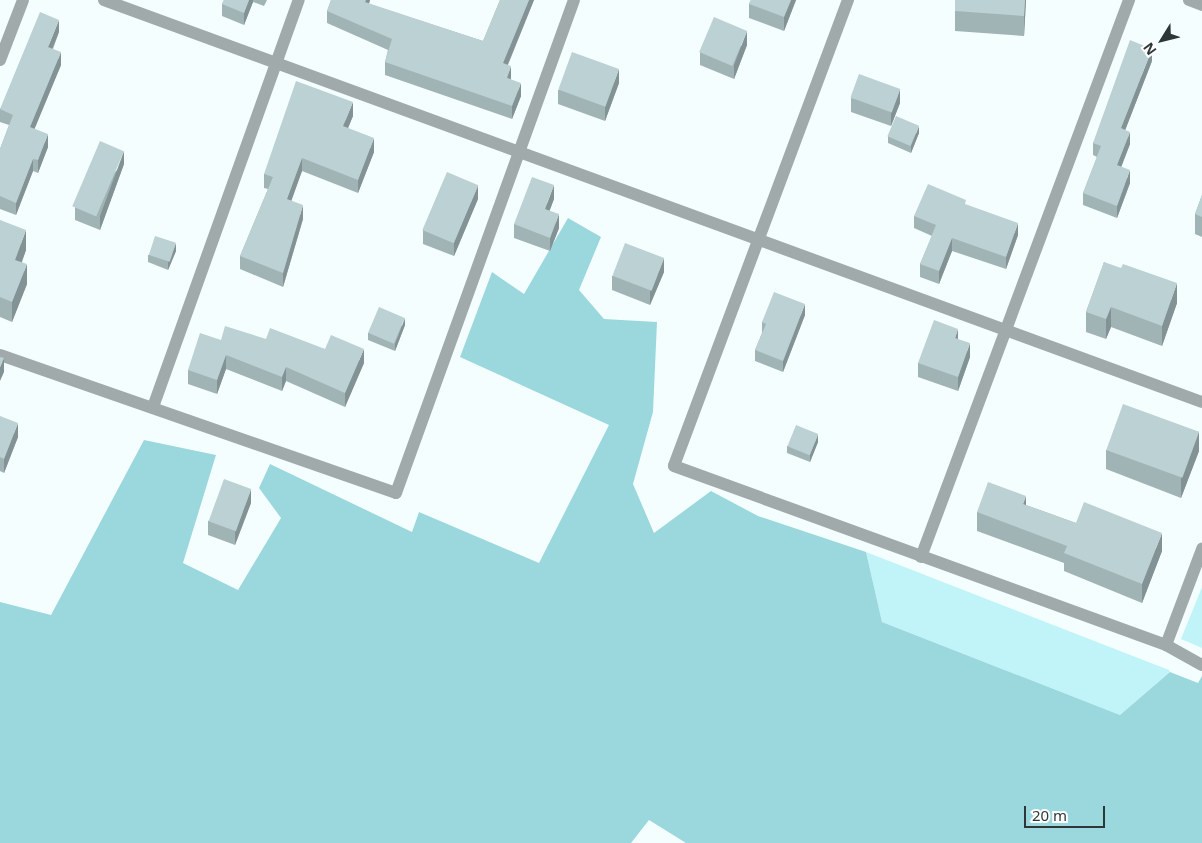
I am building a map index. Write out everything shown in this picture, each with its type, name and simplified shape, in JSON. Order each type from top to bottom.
[{"type":"street","points":[[0,60],[23,0]]},
{"type":"street","points":[[104,0],[761,240],[1003,331],[1202,402]]},
{"type":"street","points":[[153,408],[299,0]]},
{"type":"street","points":[[0,355],[396,493],[574,0]]},
{"type":"street","points":[[848,0],[761,240],[674,466],[1166,645],[1202,665]]},
{"type":"street","points":[[921,557],[1003,331],[1129,0]]},
{"type":"street","points":[[1189,0],[1202,5]]},
{"type":"street","points":[[1166,645],[1202,550]]},
{"type":"shaded area","points":[[568,218],[601,237],[579,290],[604,319],[657,322],[653,412],[633,484],[654,533],[711,491],[758,516],[866,552],[882,622],[1120,715],[1170,672],[1198,683],[1202,676],[1202,843],[686,843],[649,820],[631,843],[0,843],[0,602],[51,615],[144,440],[216,455],[183,563],[238,590],[281,518],[259,488],[270,464],[412,532],[419,512],[539,563],[609,425],[460,357],[492,272],[524,294]]},
{"type":"shaded area","points":[[866,552],[1170,672],[1120,715],[882,622]]},
{"type":"shaded area","points":[[1202,587],[1202,648],[1181,639]]},
{"type":"building","points":[[224,0],[249,0],[244,13],[222,4]]},
{"type":"building","points":[[331,0],[366,0],[365,2],[483,41],[500,0],[529,0],[503,63],[511,66],[507,78],[521,83],[512,106],[385,62],[392,39],[327,11]]},
{"type":"building","points":[[751,0],[791,0],[784,17],[749,4]]},
{"type":"building","points":[[955,0],[1025,0],[1024,16],[955,11]]},
{"type":"building","points":[[40,12],[59,20],[48,47],[61,52],[30,127],[48,134],[38,160],[33,159],[16,203],[0,196],[0,149],[13,115],[0,109]]},
{"type":"building","points":[[714,17],[747,31],[732,66],[699,52]]},
{"type":"building","points":[[1130,40],[1152,49],[1121,128],[1130,132],[1117,165],[1130,170],[1117,206],[1083,193],[1101,146],[1093,143]]},
{"type":"building","points":[[572,52],[619,69],[605,107],[558,90]]},
{"type":"building","points":[[859,74],[900,89],[892,113],[850,97]]},
{"type":"building","points":[[296,81],[353,102],[343,126],[374,138],[358,180],[302,158],[287,199],[303,205],[283,273],[240,256],[273,177],[264,174]]},
{"type":"building","points":[[896,116],[919,126],[910,146],[887,136]]},
{"type":"building","points":[[100,141],[124,151],[96,217],[72,206]]},
{"type":"building","points":[[447,172],[478,185],[454,243],[422,230]]},
{"type":"building","points":[[532,177],[554,185],[545,209],[559,214],[550,238],[514,224]]},
{"type":"building","points":[[928,184],[966,200],[965,204],[1018,223],[1006,257],[952,238],[939,271],[920,264],[936,225],[914,216]]},
{"type":"building","points":[[1202,195],[1202,217],[1195,214]]},
{"type":"building","points":[[0,220],[26,230],[15,260],[27,264],[12,302],[0,297]]},
{"type":"building","points":[[155,236],[176,243],[170,262],[149,255]]},
{"type":"building","points":[[625,243],[664,258],[652,291],[612,276]]},
{"type":"building","points":[[1104,262],[1121,268],[1123,264],[1177,283],[1162,326],[1111,307],[1106,319],[1086,312]]},
{"type":"building","points":[[774,292],[805,304],[783,361],[755,350],[766,324],[762,322]]},
{"type":"building","points":[[379,307],[405,318],[394,344],[368,333]]},
{"type":"building","points":[[934,320],[958,329],[955,338],[970,343],[958,377],[918,363]]},
{"type":"building","points":[[225,326],[266,339],[270,328],[325,349],[331,335],[364,349],[345,393],[286,367],[282,377],[226,355],[217,380],[188,370],[200,333],[221,340]]},
{"type":"building","points":[[0,357],[4,358],[0,367]]},
{"type":"building","points":[[1123,404],[1199,432],[1182,478],[1106,450]]},
{"type":"building","points":[[0,416],[18,423],[4,459],[0,457]]},
{"type":"building","points":[[796,425],[818,434],[810,455],[787,446]]},
{"type":"building","points":[[224,479],[251,489],[236,531],[209,521]]},
{"type":"building","points":[[988,482],[1026,496],[1023,504],[1076,523],[1084,502],[1162,533],[1142,584],[1064,553],[1067,546],[977,512]]}]
